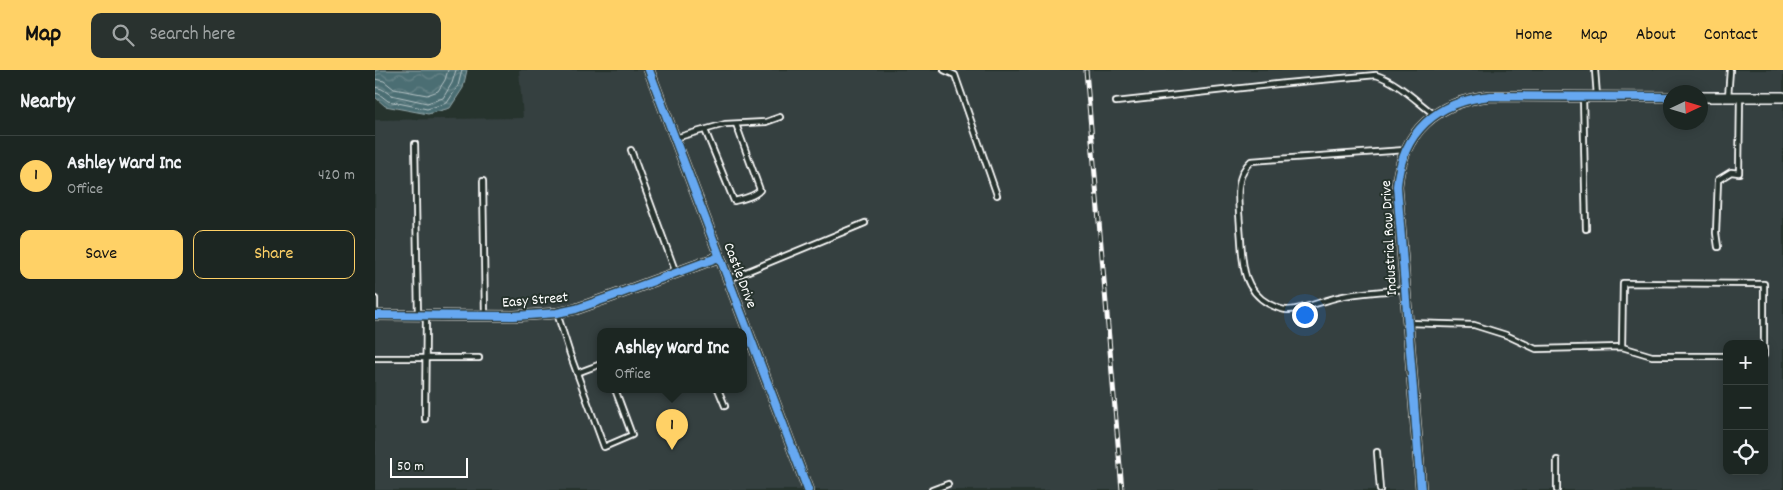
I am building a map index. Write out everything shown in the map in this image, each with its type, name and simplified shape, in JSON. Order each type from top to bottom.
[{"type":"street","name":"Castle Drive","points":[[649,70],[719,256],[742,328]]},
{"type":"street","name":"Industrial Row Drive","points":[[1421,490],[1397,186],[1398,171],[1405,150],[1423,125],[1435,116],[1461,101],[1476,97],[1663,97]]},
{"type":"street","points":[[1708,97],[1783,97]]},
{"type":"street","name":"Easy Street","points":[[375,315],[515,316],[557,313],[576,309],[719,256]]},
{"type":"street","name":"Castle Drive","points":[[748,346],[808,490]]},
{"type":"lane","points":[[945,70],[955,75],[997,195]]},
{"type":"lane","points":[[1595,70],[1597,96]]},
{"type":"lane","points":[[1728,97],[1730,70]]},
{"type":"lane","points":[[1116,102],[1306,81],[1376,76],[1385,78],[1435,116]]},
{"type":"lane","points":[[1583,96],[1586,229]]},
{"type":"lane","points":[[1718,247],[1716,233],[1718,180],[1731,172],[1739,173],[1740,97]]},
{"type":"lane","points":[[674,138],[725,124],[767,122],[780,117]]},
{"type":"lane","points":[[705,130],[734,200],[741,200],[758,193],[760,190],[736,124]]},
{"type":"lane","points":[[415,144],[422,316],[426,357],[425,419]]},
{"type":"lane","points":[[631,150],[676,273]]},
{"type":"lane","points":[[1404,289],[1341,296],[1288,310],[1276,308],[1265,302],[1246,281],[1242,252],[1239,186],[1247,165],[1251,161],[1405,150]]},
{"type":"lane","points":[[483,181],[485,316]]},
{"type":"lane","points":[[727,279],[865,224]]},
{"type":"lane","points":[[1622,347],[1623,283],[1764,284],[1764,340]]},
{"type":"lane","points":[[375,299],[375,315]]},
{"type":"lane","points":[[557,313],[604,447],[632,435],[616,393]]},
{"type":"lane","points":[[1407,323],[1474,325],[1506,335],[1536,349],[1622,347],[1652,356],[1723,356]]},
{"type":"lane","points":[[375,358],[479,358]]},
{"type":"lane","points":[[577,372],[597,365]]},
{"type":"lane","points":[[720,393],[725,406]]},
{"type":"lane","points":[[1377,452],[1380,490]]},
{"type":"lane","points":[[1557,460],[1557,490]]},
{"type":"lane","points":[[932,490],[948,484]]},
{"type":"shaded area","points":[[519,70],[1783,70],[1783,490],[375,490],[375,120],[523,118]]},
{"type":"water","points":[[375,70],[467,70],[463,88],[450,108],[428,114],[385,106],[375,97]]},
{"type":"railway","points":[[1086,70],[1122,490]]},
{"type":"cycle path","points":[[649,70],[747,328]]},
{"type":"cycle path","points":[[1421,490],[1397,186],[1400,167],[1406,150],[1415,135],[1439,112],[1472,99],[1491,96],[1663,97]]},
{"type":"cycle path","points":[[375,315],[514,316],[557,313],[576,309],[719,257]]},
{"type":"cycle path","points":[[747,329],[808,490]]},
{"type":"place","name":"Ashley Ward Inc","points":[[672,450]]}]
